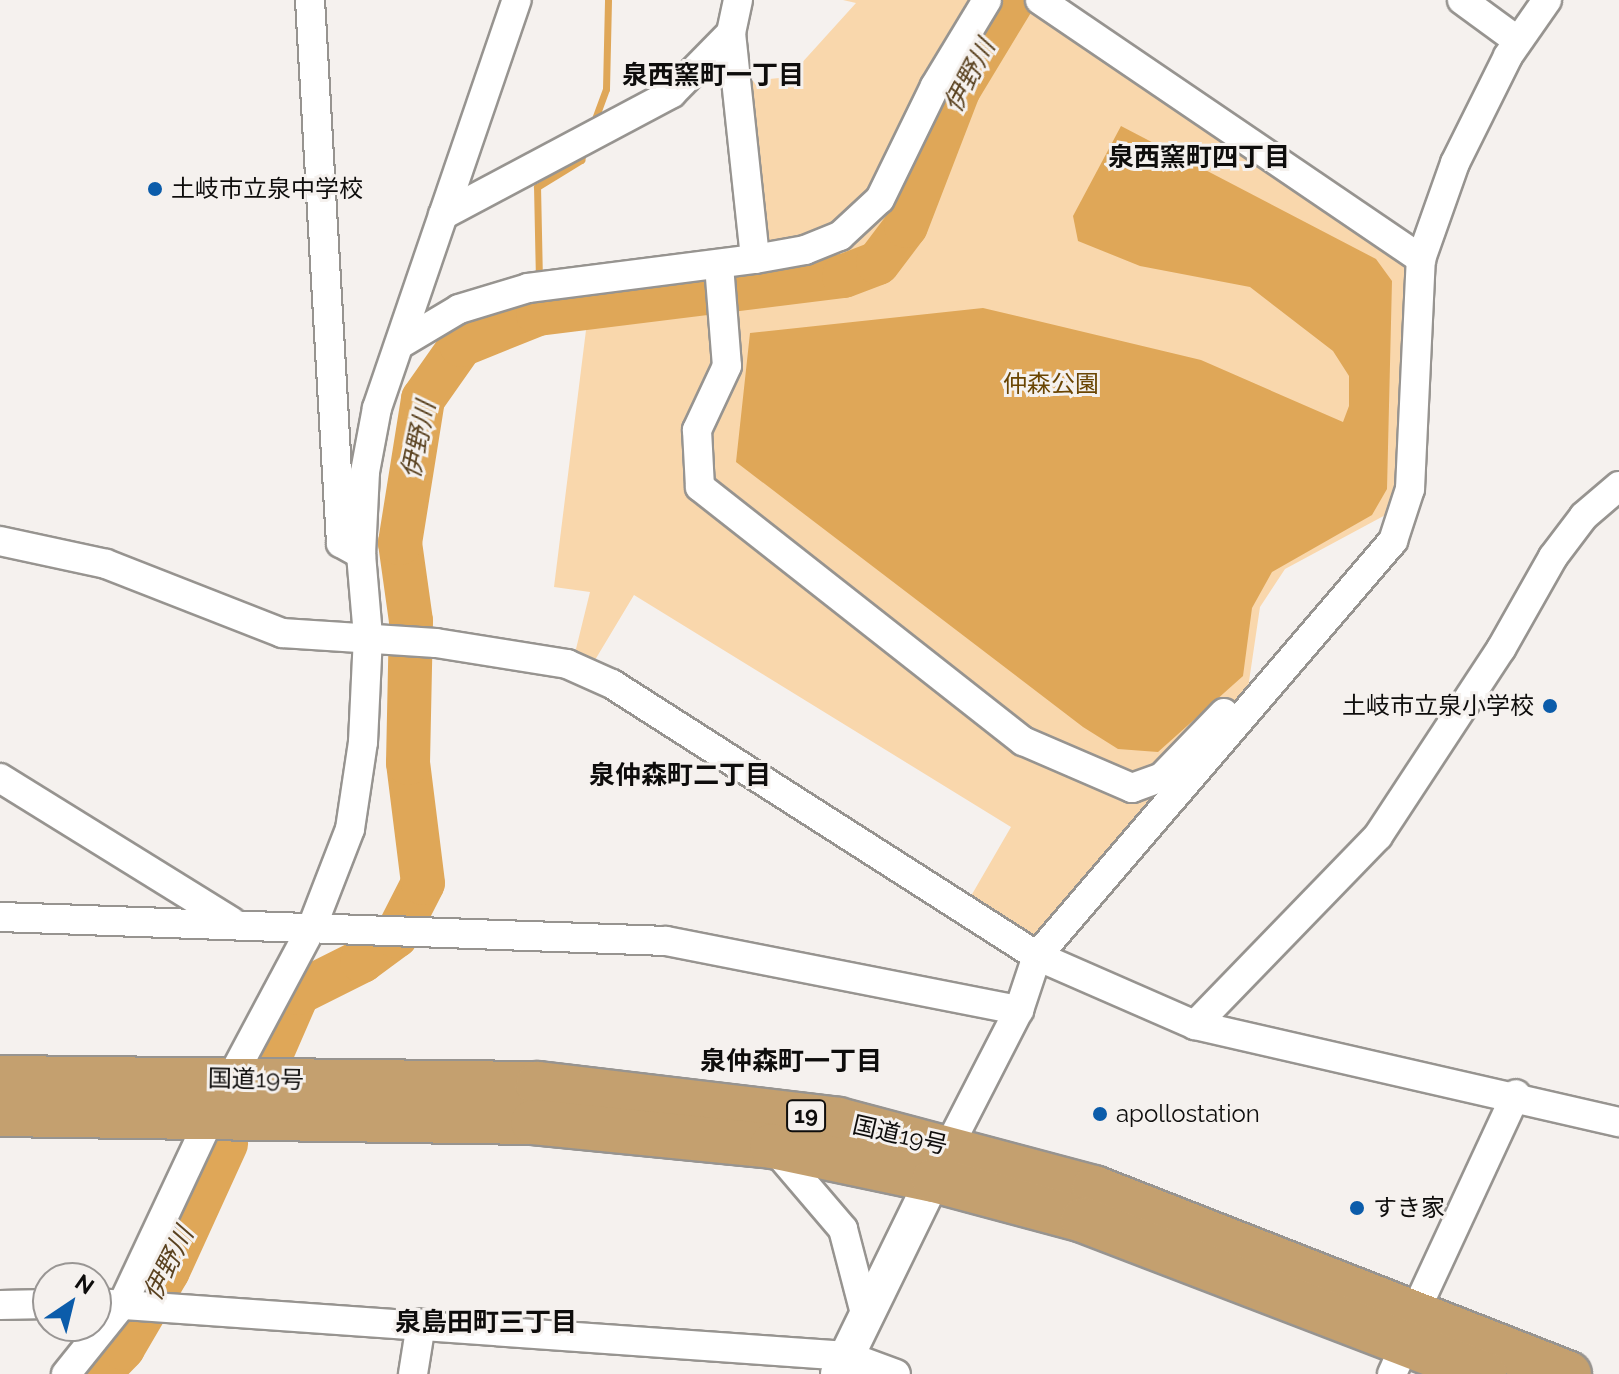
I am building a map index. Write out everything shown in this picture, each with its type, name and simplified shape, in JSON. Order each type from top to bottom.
[{"type":"highway","name":"国道19号","points":[[0,1078],[533,1122],[942,1163]]},
{"type":"highway","name":"国道19号","points":[[0,1114],[221,1097],[538,1084],[838,1120],[1083,1220],[1484,1374]]},
{"type":"highway","name":"国道19号","points":[[1404,1343],[1569,1374]]},
{"type":"street","points":[[310,0],[341,543],[361,554]]},
{"type":"street","points":[[112,1297],[312,927],[350,829],[378,638],[361,554],[365,472],[377,408],[402,343],[517,0]]},
{"type":"street","points":[[738,0],[731,33],[755,259]]},
{"type":"street","points":[[402,343],[459,309],[528,288],[719,265],[805,250],[840,236],[880,199],[935,86],[987,0]]},
{"type":"street","points":[[1040,0],[1421,259]]},
{"type":"street","points":[[1462,0],[1518,41]]},
{"type":"street","points":[[843,1365],[1019,1010],[1037,956],[1393,541],[1410,489],[1421,259],[1455,163],[1518,41],[1547,0]]},
{"type":"street","points":[[443,215],[672,93],[731,33]]},
{"type":"street","points":[[719,265],[727,366],[697,430],[700,487],[1023,741],[1132,788],[1162,777],[1237,699],[1254,705]]},
{"type":"street","points":[[1195,1025],[1378,836],[1501,649],[1553,557],[1584,516],[1619,486]]},
{"type":"street","points":[[0,541],[106,564],[282,633],[436,643],[567,664],[612,684],[1037,956],[1195,1025],[1516,1094],[1619,1122]]},
{"type":"street","points":[[0,778],[233,923]]},
{"type":"street","points":[[0,917],[666,941],[1019,1010]]},
{"type":"street","points":[[1404,1343],[1516,1094]]},
{"type":"street","points":[[772,1146],[843,1229],[866,1317]]},
{"type":"street","points":[[112,1303],[421,1324],[843,1365],[896,1374]]},
{"type":"street","points":[[0,1305],[32,1304]]},
{"type":"street","points":[[413,1374],[421,1324]]},
{"type":"street","points":[[66,1374],[85,1342]]},
{"type":"green space","name":"仲森公園","points":[[843,0],[1024,0],[1384,244],[1407,271],[1402,471],[1391,512],[1285,569],[1260,607],[1247,695],[1034,937],[971,896],[1011,827],[634,595],[595,660],[575,653],[590,592],[554,587],[587,322],[765,296],[750,81],[789,77],[856,3]]},
{"type":"shaded area","points":[[1121,126],[1376,259],[1392,281],[1387,489],[1372,515],[1272,572],[1252,608],[1243,676],[1158,752],[1118,749],[1083,727],[736,462],[750,333],[983,308],[1201,360],[1343,422],[1349,406],[1349,376],[1333,351],[1250,287],[1140,266],[1078,241],[1073,216]]},
{"type":"waterway","points":[[592,127],[606,89],[608,0]]},
{"type":"waterway","name":"伊野川","points":[[271,1055],[298,993],[362,961],[396,936],[423,883],[408,763],[411,621],[400,543],[423,399],[461,345],[538,314],[844,276],[878,263],[906,226],[959,89],[1013,0]]},
{"type":"waterway","points":[[539,281],[537,187],[581,160],[584,150]]},
{"type":"waterway","points":[[538,314],[539,293]]},
{"type":"waterway","name":"伊野川","points":[[98,1374],[123,1348],[168,1271],[226,1144]]},
{"type":"place","name":"土岐市立泉中学校","points":[[155,189]]},
{"type":"place","name":"土岐市立泉小学校","points":[[1550,706]]},
{"type":"place","name":"apollostation","points":[[1100,1114]]},
{"type":"place","name":"すき家","points":[[1357,1208]]},
{"type":"district","name":"泉西窯町一丁目","points":[[713,76]]},
{"type":"district","name":"泉西窯町四丁目","points":[[1199,158]]},
{"type":"district","name":"泉仲森町二丁目","points":[[680,776]]},
{"type":"district","name":"泉仲森町一丁目","points":[[791,1062]]},
{"type":"district","name":"泉島田町三丁目","points":[[486,1323]]}]
